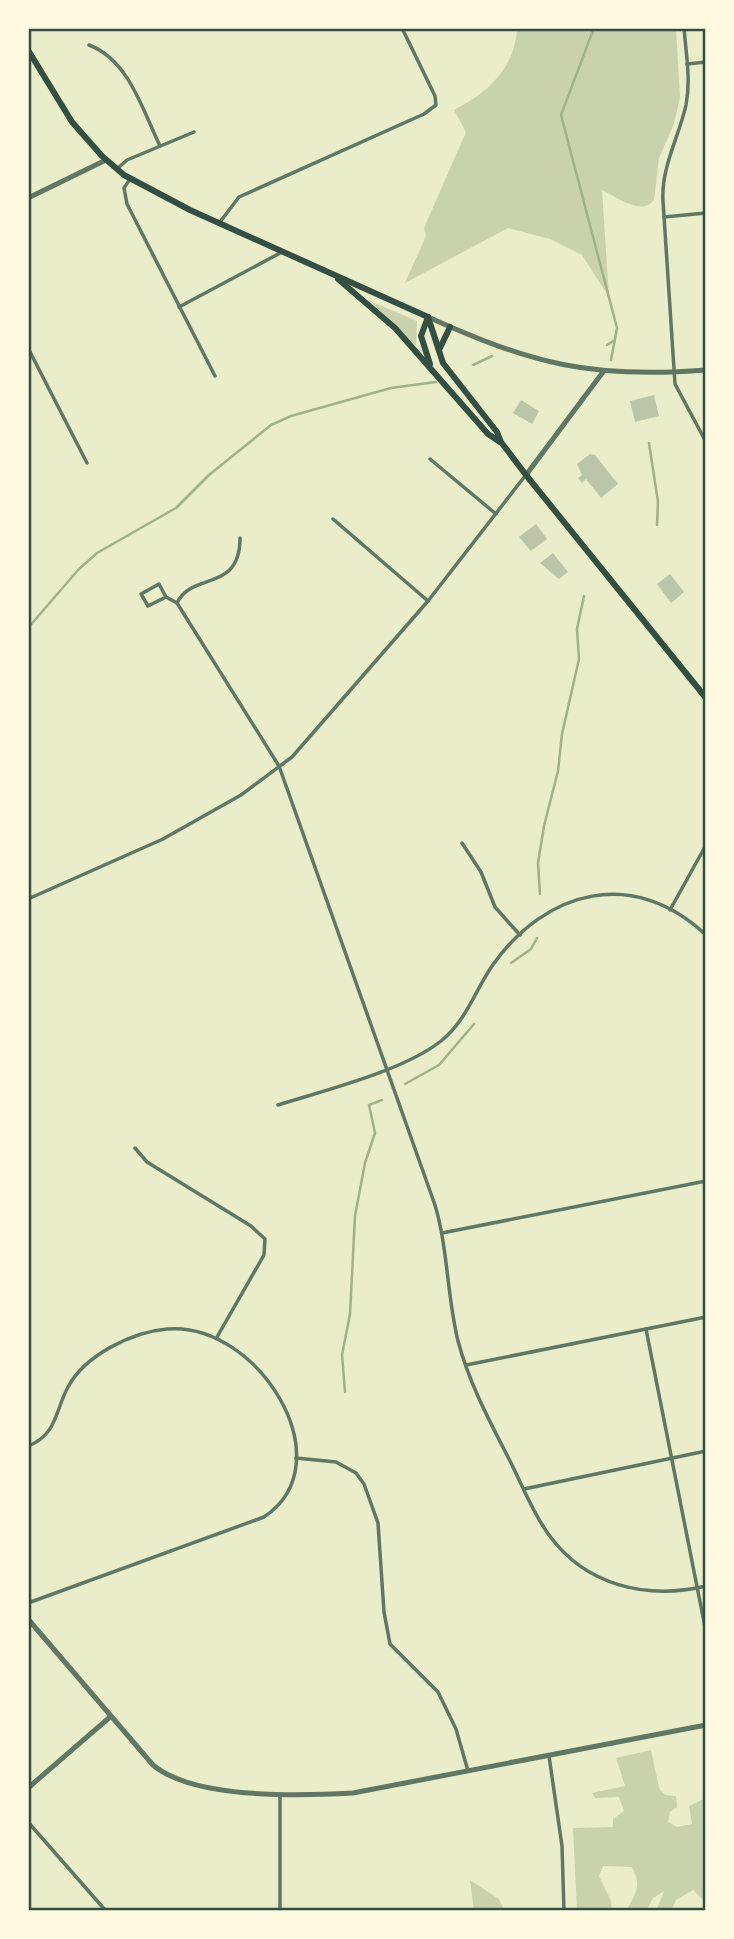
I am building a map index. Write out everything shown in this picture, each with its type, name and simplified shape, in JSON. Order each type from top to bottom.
[{"type":"main road","points":[[28,50],[56,101],[117,170],[220,222],[428,317],[446,368],[497,432],[501,442],[526,475],[706,698]]},
{"type":"main road","points":[[328,272],[389,322],[488,434],[501,442]]},
{"type":"main road","points":[[428,317],[421,336],[430,366]]},
{"type":"main road","points":[[439,350],[450,327]]},
{"type":"street","points":[[220,222],[239,197],[424,114],[436,105],[435,96],[402,28]]},
{"type":"street","points":[[684,28],[686,103],[664,177],[664,217],[677,389],[706,442]]},
{"type":"street","points":[[89,45],[111,57],[121,68],[160,146]]},
{"type":"street","points":[[687,64],[706,62]]},
{"type":"street","points":[[117,170],[127,160],[194,132]]},
{"type":"street","points":[[28,198],[106,160]]},
{"type":"street","points":[[130,178],[124,188],[127,204],[215,376]]},
{"type":"street","points":[[664,217],[706,213]]},
{"type":"street","points":[[179,307],[277,257],[283,251]]},
{"type":"street","points":[[428,317],[531,358],[603,372],[706,370]]},
{"type":"street","points":[[28,348],[87,463]]},
{"type":"street","points":[[28,899],[163,839],[233,801],[279,766],[313,734],[428,601],[603,372]]},
{"type":"street","points":[[430,459],[496,514]]},
{"type":"street","points":[[333,519],[428,601]]},
{"type":"street","points":[[177,603],[185,593],[231,569],[240,555],[240,538]]},
{"type":"street","points":[[166,597],[148,606],[142,594],[159,584],[166,597],[177,603],[279,766],[442,1233],[453,1313],[466,1365],[524,1489],[549,1535],[570,1559],[605,1580],[646,1592],[706,1586]]},
{"type":"street","points":[[462,843],[481,872],[495,907],[520,935]]},
{"type":"street","points":[[670,909],[706,845]]},
{"type":"street","points":[[278,1105],[422,1054],[452,1032],[491,967],[520,935],[554,907],[586,896],[636,895],[670,909],[706,936]]},
{"type":"street","points":[[135,1148],[147,1162],[251,1226],[265,1239],[264,1255],[217,1337]]},
{"type":"street","points":[[442,1233],[706,1181]]},
{"type":"street","points":[[466,1365],[706,1317]]},
{"type":"street","points":[[28,1446],[45,1437],[55,1425],[70,1383],[81,1370],[107,1350],[131,1338],[167,1329],[196,1330],[217,1337],[248,1357],[270,1383],[293,1432],[296,1458],[286,1495],[264,1517],[28,1603]]},
{"type":"street","points":[[646,1329],[706,1632]]},
{"type":"street","points":[[524,1489],[706,1451]]},
{"type":"street","points":[[296,1458],[336,1462],[356,1473],[364,1484],[378,1523],[386,1629],[390,1644],[438,1692],[456,1729],[469,1772]]},
{"type":"street","points":[[28,1619],[153,1765],[178,1781],[209,1788],[281,1793],[353,1793],[706,1725]]},
{"type":"street","points":[[28,1788],[110,1717]]},
{"type":"street","points":[[549,1756],[562,1846],[564,1911]]},
{"type":"street","points":[[280,1911],[281,1793]]},
{"type":"street","points":[[28,1822],[106,1911]]},
{"type":"green space","points":[[517,28],[676,28],[680,97],[674,124],[659,158],[654,200],[649,205],[636,206],[602,190],[609,297],[582,255],[550,239],[508,228],[405,283],[426,236],[424,228],[466,132],[454,110],[478,96],[498,78],[511,55]]},
{"type":"green space","points":[[370,301],[417,321],[416,346]]},
{"type":"green space","points":[[651,1750],[659,1788],[665,1795],[676,1796],[677,1807],[670,1812],[668,1822],[677,1827],[692,1824],[689,1806],[706,1798],[706,1903],[693,1890],[676,1900],[671,1911],[656,1911],[664,1891],[653,1898],[646,1911],[626,1911],[637,1884],[632,1867],[603,1866],[599,1876],[611,1901],[612,1911],[577,1911],[573,1828],[613,1827],[613,1819],[624,1811],[619,1797],[595,1798],[592,1793],[625,1786],[616,1758]]},
{"type":"green space","points":[[470,1880],[499,1899],[505,1911],[474,1911]]},
{"type":"building","points":[[654,395],[659,416],[635,422],[630,401]]},
{"type":"building","points":[[521,400],[539,411],[532,424],[513,413]]},
{"type":"building","points":[[590,454],[595,455],[618,484],[601,498],[586,479],[582,483],[578,478],[582,475],[577,464]]},
{"type":"building","points":[[536,524],[547,539],[531,551],[519,537]]},
{"type":"building","points":[[553,553],[568,572],[559,579],[540,563]]},
{"type":"building","points":[[670,574],[684,592],[671,603],[657,584]]},
{"type":"waterway","points":[[594,28],[561,115],[617,328],[611,360]]},
{"type":"waterway","points":[[607,345],[615,340]]},
{"type":"waterway","points":[[473,365],[492,356]]},
{"type":"waterway","points":[[28,628],[78,570],[97,553],[176,508],[209,475],[271,425],[291,416],[391,388],[436,382]]},
{"type":"waterway","points":[[649,443],[658,502],[657,525]]},
{"type":"waterway","points":[[540,894],[538,863],[579,659],[577,629],[584,596]]},
{"type":"waterway","points":[[511,963],[531,949],[537,938]]},
{"type":"waterway","points":[[405,1084],[439,1065],[474,1024]]},
{"type":"waterway","points":[[345,1392],[342,1355],[350,1314],[355,1216],[365,1163],[375,1133],[369,1105],[382,1100]]}]
